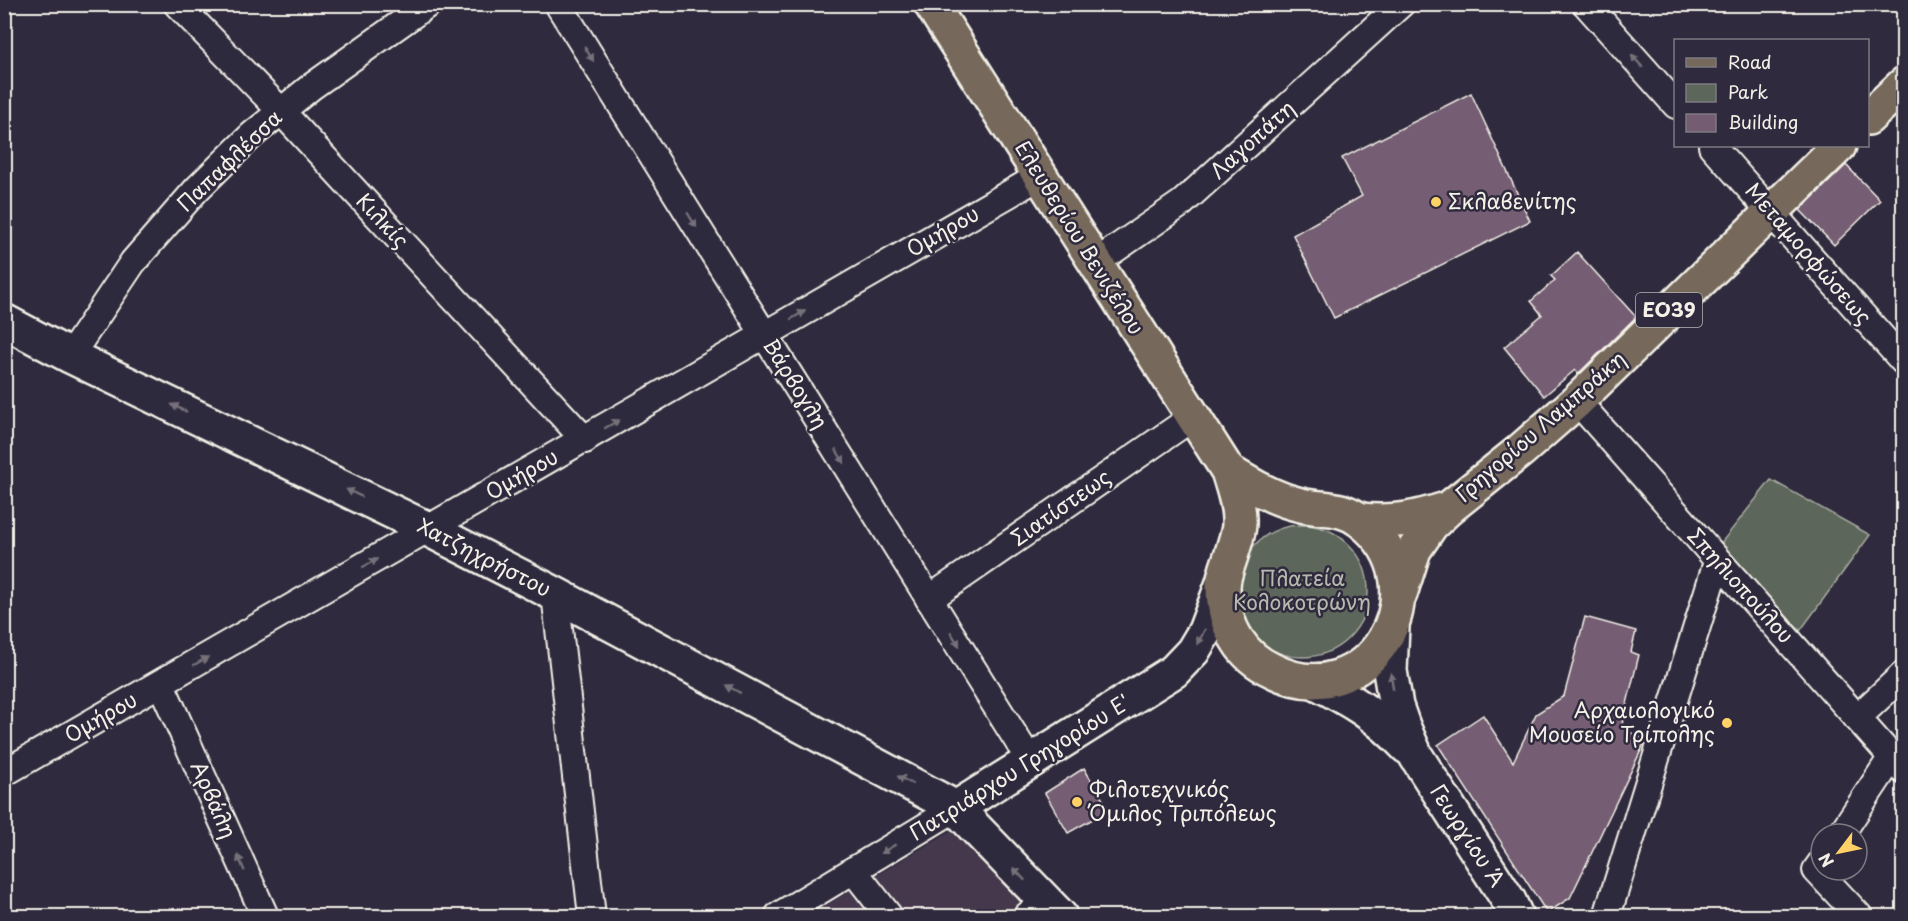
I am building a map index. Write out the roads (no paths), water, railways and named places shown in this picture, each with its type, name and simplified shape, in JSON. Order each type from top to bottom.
[{"type":"main road","name":"Ελευθερίου Βενιζέλου","points":[[931,4],[1228,471]]},
{"type":"main road","points":[[1869,117],[1904,84]]},
{"type":"main road","name":"Γρηγορίου Λαμπράκη","points":[[1396,612],[1414,550],[1431,525],[1577,401],[1838,147]]},
{"type":"main road","points":[[1228,471],[1275,497],[1303,505],[1333,508],[1360,520],[1382,541],[1395,568],[1396,612],[1379,649],[1361,665],[1339,677],[1314,681],[1285,677],[1258,663],[1238,641],[1226,614],[1228,569],[1239,524],[1238,505],[1228,471]]},
{"type":"main road","points":[[1228,569],[1249,530],[1274,513],[1303,505]]},
{"type":"main road","name":"Γρηγορίου Λαμπράκη","points":[[1360,520],[1397,522],[1420,518],[1449,508]]},
{"type":"street","name":"Κιλκίς","points":[[177,4],[280,110],[585,440]]},
{"type":"street","name":"Παπαφλέσσα","points":[[70,356],[133,262],[151,240],[197,189],[252,135],[280,110],[429,4]]},
{"type":"street","name":"Βάρβογλη","points":[[558,4],[1031,762]]},
{"type":"street","name":"Λαγοπάτη","points":[[1095,262],[1182,203],[1401,4]]},
{"type":"street","points":[[1586,4],[1674,103]]},
{"type":"street","name":"Μεταμορφώσεως","points":[[1713,147],[1904,362]]},
{"type":"street","name":"Ομήρου","points":[[4,773],[1040,176]]},
{"type":"street","name":"Χατζηχρήστου","points":[[8,330],[70,356],[428,529],[555,594],[956,808],[1044,911]]},
{"type":"street","name":"Σπηλιοπούλου","points":[[1577,401],[1898,764]]},
{"type":"street","name":"Σιατίστεως","points":[[929,598],[1193,417]]},
{"type":"street","points":[[1607,916],[1717,562]]},
{"type":"street","name":"Πατριάρχου Γρηγορίου Ε'","points":[[778,916],[1031,762],[1174,671],[1193,651],[1205,631],[1228,569]]},
{"type":"street","points":[[555,594],[592,916]]},
{"type":"street","name":"Γεωργίου Α΄","points":[[1396,612],[1390,672],[1403,726],[1416,756],[1509,901],[1516,916]]},
{"type":"street","points":[[1857,718],[1904,674]]},
{"type":"street","name":"Γεωργίου Α΄","points":[[1314,681],[1354,702],[1372,715],[1416,756]]},
{"type":"street","name":"Αρβάλη","points":[[161,684],[265,916]]},
{"type":"street","points":[[1851,822],[1898,764]]},
{"type":"street","points":[[854,870],[889,916]]},
{"type":"street","points":[[1827,882],[1860,916]]},
{"type":"place","name":"Σκλαβενίτης","points":[[1436,202]]},
{"type":"place","name":"Αρχαιολογικό Μουσείο Τρίπολης","points":[[1727,723]]},
{"type":"place","name":"Φιλοτεχνικός Όμιλος Τριπόλεως","points":[[1077,802]]},
{"type":"park label","name":"Πλατεία Κολοκοτρώνη","points":[[1302,591]]}]
